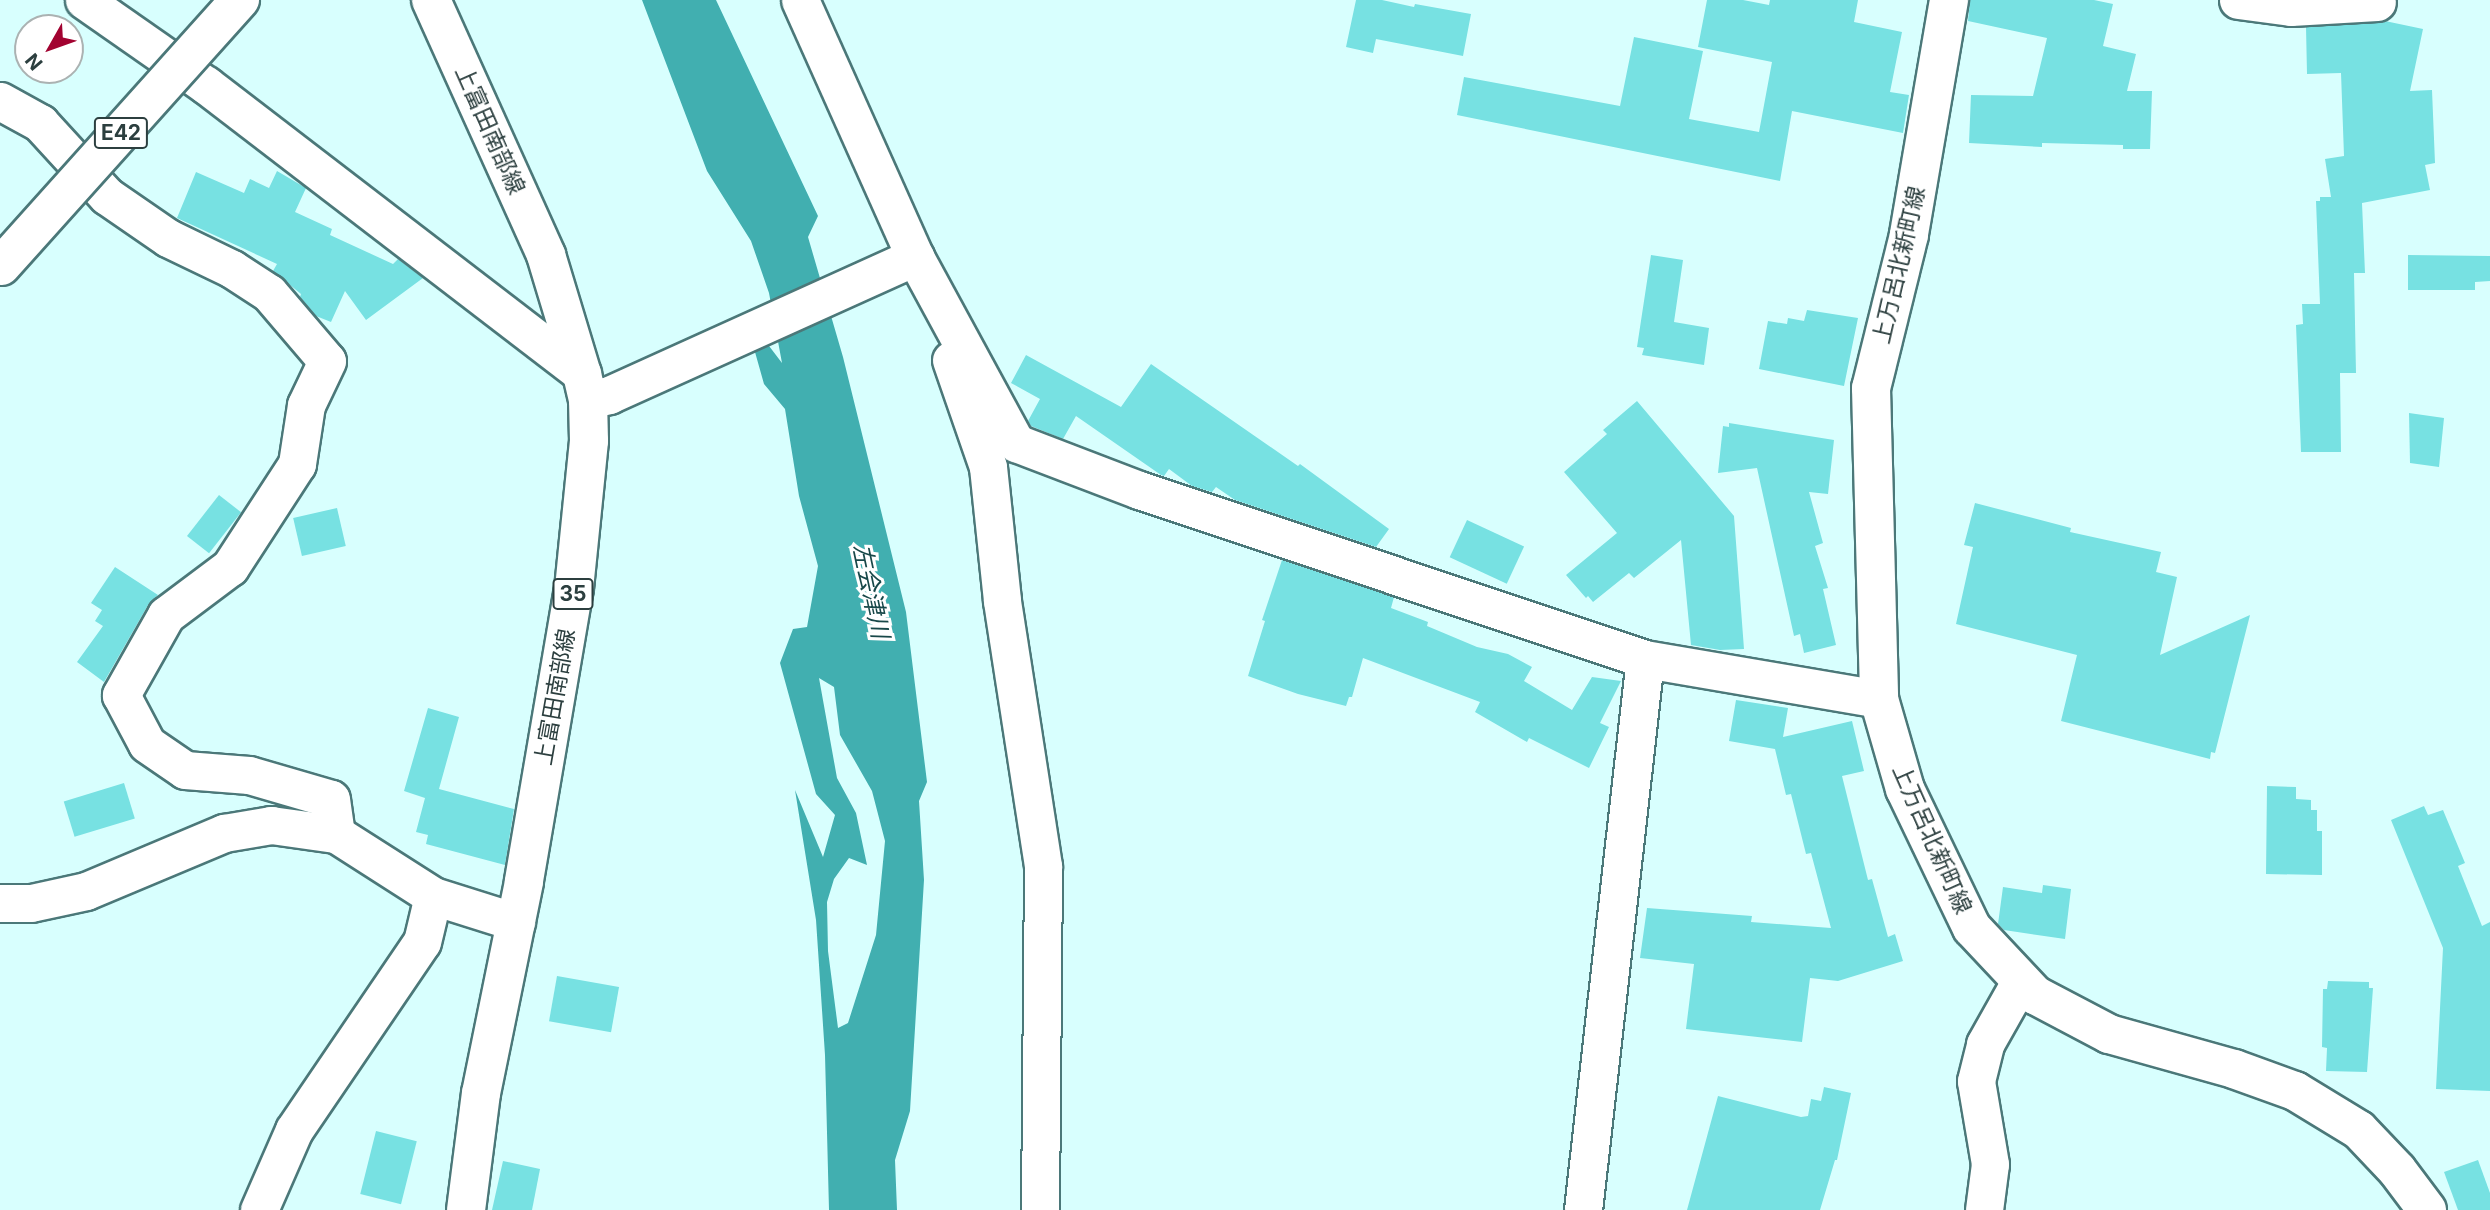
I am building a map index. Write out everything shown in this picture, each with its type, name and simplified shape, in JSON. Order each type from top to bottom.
[{"type":"main road","name":"E42","points":[[1,266],[240,0]]},
{"type":"main road","name":"上富田南部線","points":[[431,0],[546,255],[585,387],[590,441],[574,587],[516,922],[481,1093],[466,1210]]},
{"type":"main road","name":"上万呂北新町線","points":[[1949,0],[1909,235],[1871,388],[1880,699],[1905,789],[1972,928],[2035,995],[2109,1034],[2234,1069],[2295,1091],[2359,1130],[2397,1170],[2427,1210]]},
{"type":"street","points":[[84,0],[206,85],[585,387],[632,383],[899,264]]},
{"type":"street","points":[[800,0],[899,264],[988,467],[1002,601],[1043,866],[1040,1210]]},
{"type":"street","points":[[2238,0],[2291,7],[2376,2]]},
{"type":"street","points":[[0,101],[40,123],[107,196],[168,238],[232,269],[269,293],[327,361],[306,405],[297,464],[230,567],[166,615],[121,695],[147,744],[185,770],[249,775],[331,799],[336,834]]},
{"type":"street","points":[[899,264],[1016,443],[1139,490],[1645,659],[1880,699]]},
{"type":"street","points":[[1583,1210],[1645,659]]},
{"type":"street","points":[[0,903],[31,903],[86,891],[224,833],[271,825],[336,834],[433,896],[516,922]]},
{"type":"street","points":[[259,1210],[294,1130],[422,942],[433,896]]},
{"type":"street","points":[[1984,1210],[1990,1164],[1976,1081],[1985,1045],[2021,980]]},
{"type":"water","name":"左会津川","points":[[642,0],[716,0],[818,216],[808,237],[843,357],[906,612],[927,782],[919,801],[924,880],[910,1111],[895,1160],[897,1210],[829,1210],[825,1055],[816,920],[795,790],[823,857],[835,815],[816,794],[780,663],[793,629],[807,627],[818,566],[799,496],[785,409],[764,384],[744,313],[782,363],[769,293],[751,241],[707,171]],"holes":[[[819,678],[834,687],[840,735],[872,791],[885,841],[876,935],[848,1023],[838,1028],[828,951],[827,902],[834,879],[849,858],[867,865],[856,813],[837,778]]]},
{"type":"building","points":[[1356,0],[1382,0],[1414,7],[1415,4],[1471,14],[1463,56],[1376,39],[1373,53],[1346,47]]},
{"type":"building","points":[[1707,0],[1743,0],[1769,5],[1770,0],[1858,0],[1854,22],[1902,32],[1890,92],[1909,95],[1903,133],[1792,111],[1780,181],[1457,115],[1464,77],[1620,106],[1634,37],[1703,51],[1689,119],[1759,132],[1772,62],[1698,47]]},
{"type":"building","points":[[1970,0],[2094,0],[2113,4],[2103,46],[2136,54],[2127,91],[2152,91],[2150,149],[2123,149],[2123,145],[2042,143],[2042,147],[1969,143],[1971,95],[2033,96],[2047,38],[1968,21]]},
{"type":"building","points":[[2385,21],[2423,29],[2410,91],[2432,90],[2435,163],[2425,165],[2430,190],[2362,203],[2365,273],[2354,273],[2356,373],[2340,373],[2341,452],[2301,452],[2296,325],[2303,324],[2302,304],[2320,304],[2316,201],[2320,201],[2320,197],[2331,197],[2325,159],[2344,156],[2341,73],[2307,74],[2306,27]]},
{"type":"building","points":[[277,171],[306,188],[295,212],[332,229],[330,235],[393,264],[398,259],[423,278],[366,320],[345,291],[331,322],[316,316],[300,297],[301,294],[273,271],[277,264],[177,218],[196,172],[244,193],[250,179],[269,188]]},
{"type":"building","points":[[1651,255],[1683,260],[1674,322],[1709,328],[1704,365],[1642,355],[1644,348],[1637,347]]},
{"type":"building","points":[[2408,255],[2490,256],[2490,281],[2475,282],[2475,290],[2408,290]]},
{"type":"building","points":[[1807,310],[1858,318],[1844,386],[1759,369],[1768,321],[1787,324],[1788,318],[1804,321]]},
{"type":"building","points":[[1026,355],[1121,407],[1151,364],[1298,466],[1300,464],[1389,529],[1376,547],[1235,500],[1216,487],[1212,492],[1192,486],[1169,469],[1164,476],[1161,475],[1076,416],[1063,439],[1031,426],[1028,421],[1040,399],[1011,383]]},
{"type":"building","points":[[1637,401],[1734,516],[1744,649],[1720,650],[1691,645],[1681,540],[1634,578],[1629,573],[1593,602],[1588,596],[1586,598],[1566,575],[1617,533],[1564,472],[1607,434],[1603,430]]},
{"type":"building","points":[[2409,413],[2444,418],[2439,467],[2410,463]]},
{"type":"building","points":[[1729,423],[1834,440],[1828,494],[1809,492],[1823,543],[1815,546],[1828,588],[1823,589],[1836,645],[1804,653],[1800,634],[1794,636],[1757,468],[1718,473],[1723,426],[1729,427]]},
{"type":"building","points":[[219,495],[241,512],[209,553],[187,536]]},
{"type":"building","points":[[1975,503],[2071,528],[2070,532],[2161,552],[2156,572],[2177,577],[2160,655],[2250,615],[2215,753],[2211,752],[2210,759],[2061,721],[2077,655],[1956,624],[1973,547],[1964,545]]},
{"type":"building","points":[[337,508],[346,546],[302,556],[293,518]]},
{"type":"building","points":[[1467,520],[1524,547],[1507,584],[1450,557]]},
{"type":"building","points":[[1282,560],[1394,597],[1391,608],[1428,622],[1427,626],[1477,647],[1508,654],[1532,667],[1524,681],[1572,710],[1592,677],[1621,681],[1600,723],[1609,727],[1589,768],[1529,738],[1527,742],[1475,712],[1480,702],[1363,658],[1352,697],[1349,697],[1346,706],[1298,694],[1248,676],[1265,621],[1262,620]]},
{"type":"building","points":[[115,567],[158,595],[148,605],[104,682],[77,662],[103,626],[95,621],[102,610],[91,603]]},
{"type":"building","points":[[1736,700],[1788,708],[1783,737],[1852,721],[1864,771],[1842,776],[1868,880],[1872,879],[1888,937],[1895,934],[1903,961],[1838,981],[1810,978],[1802,1042],[1686,1029],[1694,964],[1640,958],[1647,908],[1752,916],[1751,922],[1831,928],[1811,853],[1806,854],[1791,794],[1786,795],[1775,749],[1729,741]]},
{"type":"building","points":[[428,708],[459,717],[439,789],[514,809],[505,865],[426,844],[428,835],[416,832],[425,798],[404,791]]},
{"type":"building","points":[[124,783],[135,818],[75,837],[64,801]]},
{"type":"building","points":[[2267,786],[2296,787],[2296,799],[2311,800],[2311,810],[2317,810],[2317,831],[2322,831],[2322,875],[2266,874]]},
{"type":"building","points":[[2424,806],[2428,815],[2443,810],[2465,863],[2458,866],[2482,926],[2490,922],[2490,1091],[2436,1089],[2443,948],[2391,820]]},
{"type":"building","points":[[2043,885],[2071,889],[2065,939],[2004,930],[1998,924],[2003,887],[2042,893]]},
{"type":"building","points":[[557,976],[619,987],[611,1032],[549,1021]]},
{"type":"building","points":[[2328,981],[2369,982],[2369,988],[2373,988],[2367,1072],[2326,1071],[2327,1048],[2322,1047],[2323,989],[2327,989]]},
{"type":"building","points":[[1824,1087],[1851,1093],[1837,1160],[1820,1210],[1687,1210],[1718,1096],[1801,1117],[1808,1116],[1811,1099],[1821,1101]]},
{"type":"building","points":[[376,1131],[417,1141],[401,1204],[360,1194]]},
{"type":"building","points":[[2478,1160],[2490,1193],[2490,1210],[2458,1210],[2444,1172]]},
{"type":"building","points":[[503,1161],[540,1169],[532,1210],[492,1210]]}]
